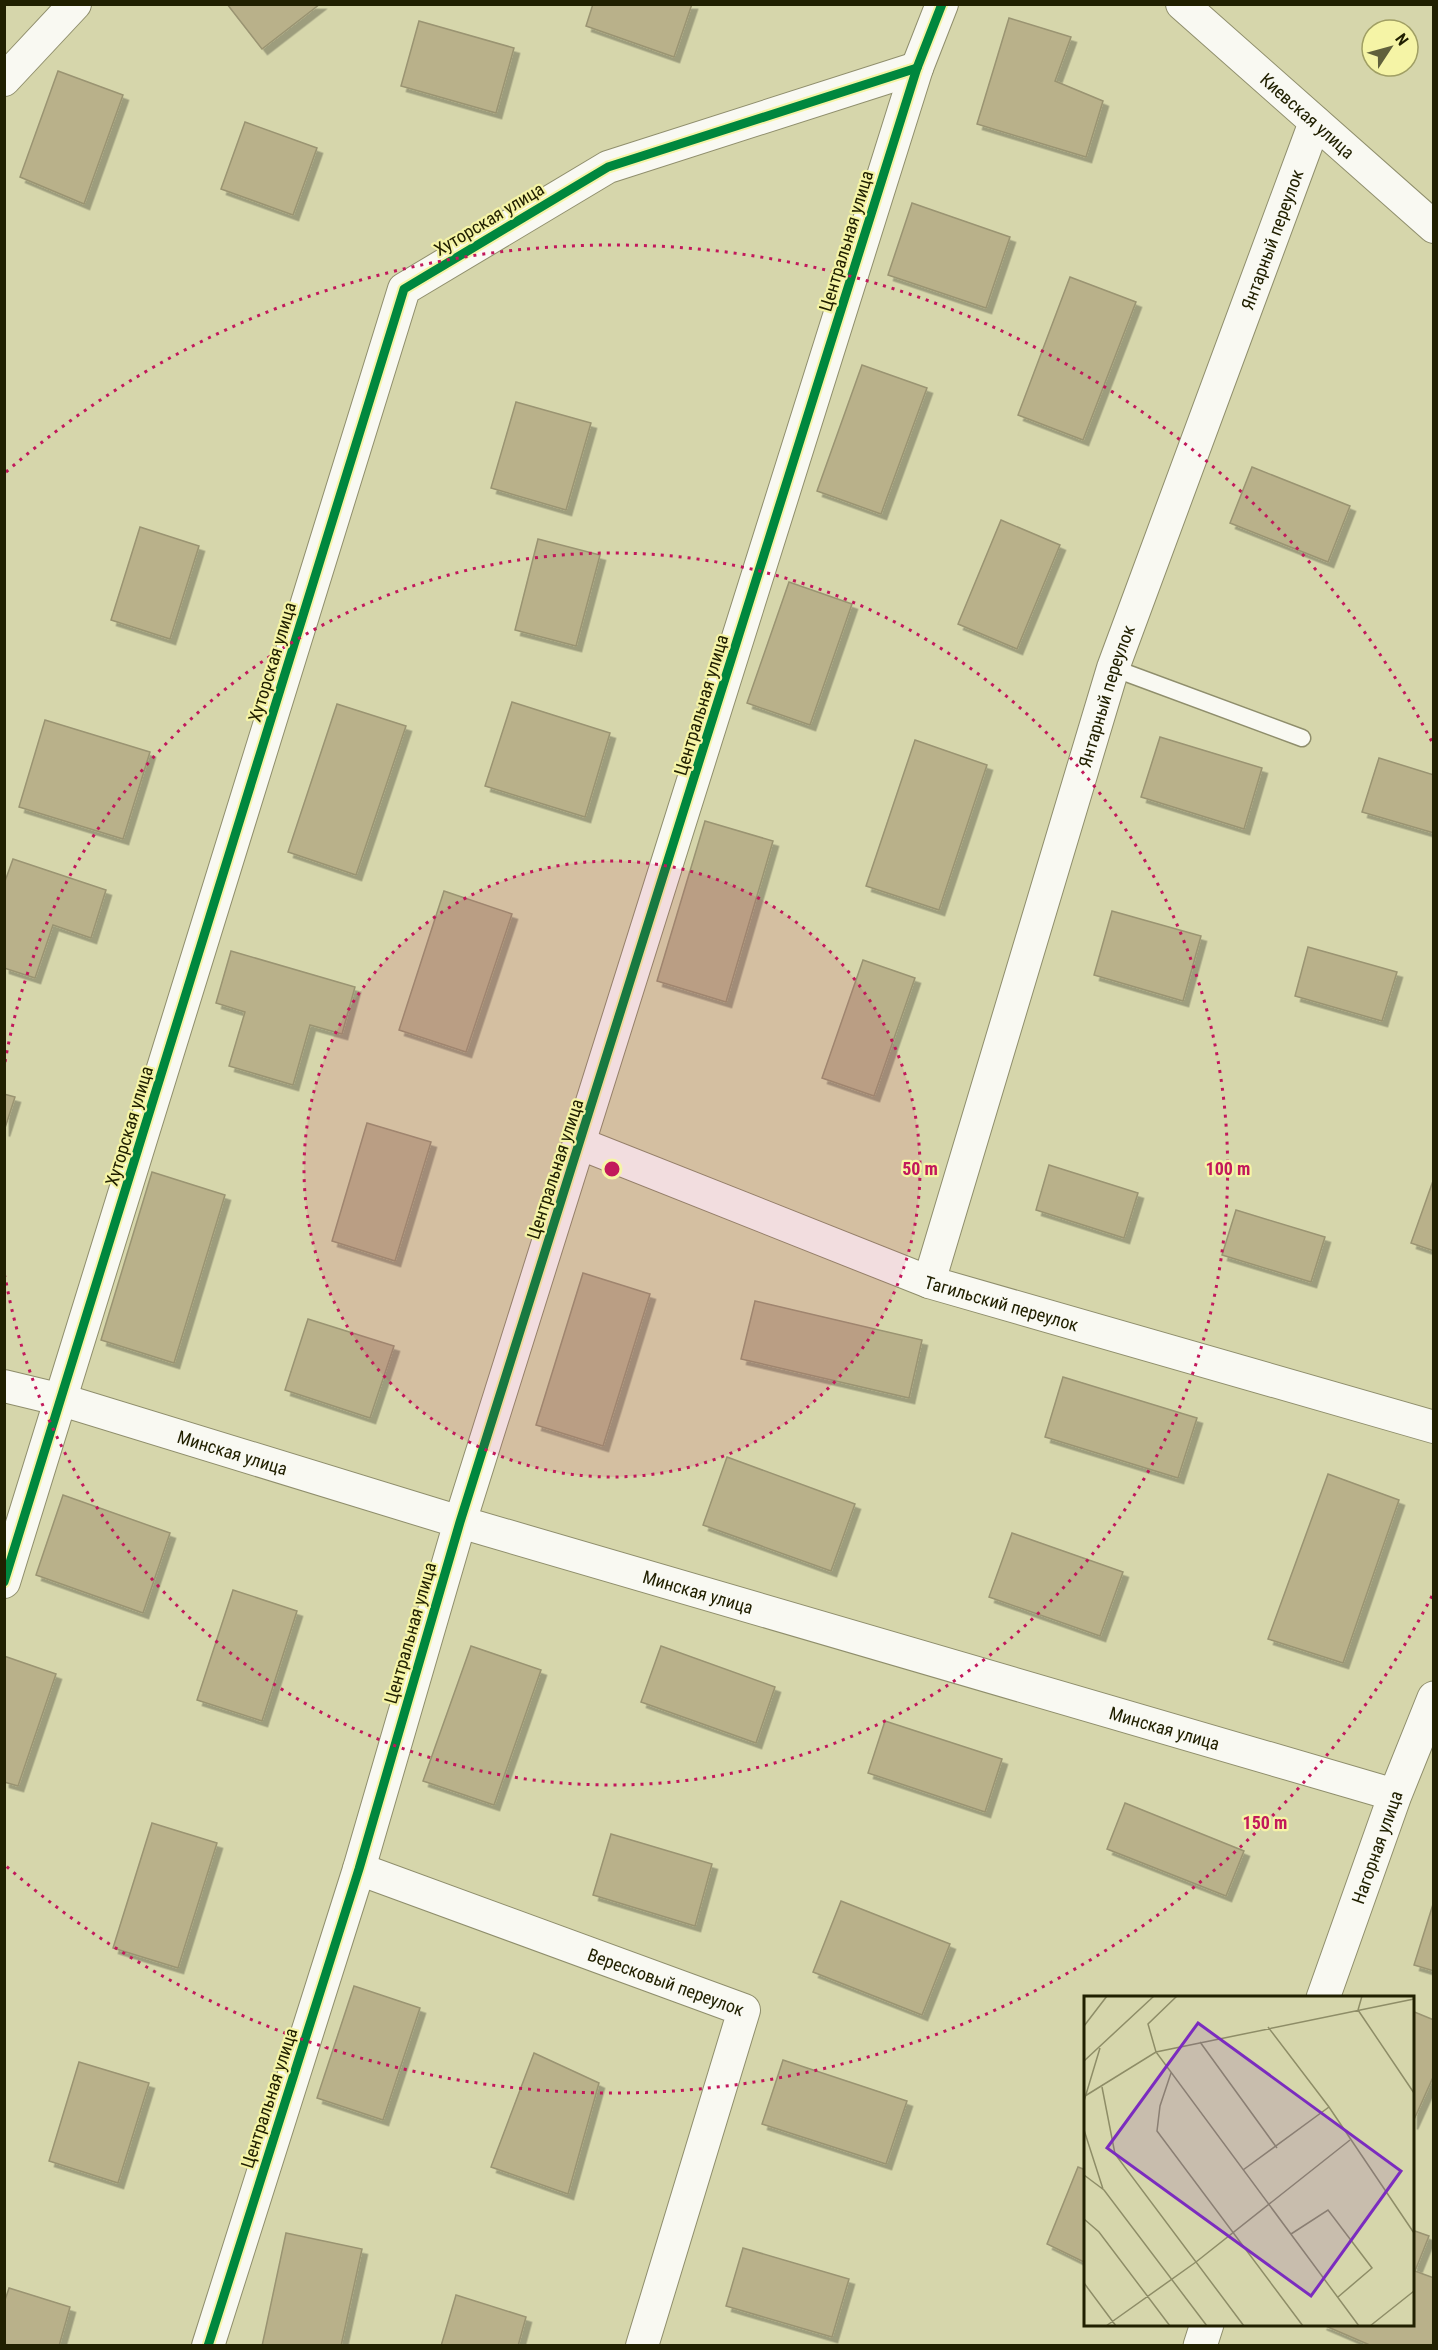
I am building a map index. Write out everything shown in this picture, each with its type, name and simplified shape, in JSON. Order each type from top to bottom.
[{"type":"street","points":[[4,80],[75,4]]},
{"type":"street","name":"Центральная улица","points":[[208,2346],[359,1869],[460,1522],[917,68],[942,4]]},
{"type":"street","name":"Киевская улица","points":[[1182,4],[1434,227]]},
{"type":"street","name":"Хуторская улица","points":[[4,1582],[404,289],[608,167],[917,68]]},
{"type":"street","name":"Янтарный переулок","points":[[929,1282],[1113,668],[1315,122]]},
{"type":"street","name":"Тагильский переулок","points":[[581,1143],[929,1282],[1434,1427]]},
{"type":"street","name":"Минская улица","points":[[4,1386],[62,1400],[460,1522],[1395,1795]]},
{"type":"street","name":"Нагорная улица","points":[[1324,1996],[1395,1795],[1434,1698]]},
{"type":"street","name":"Вересковый переулок","points":[[359,1869],[744,2010],[642,2346]]},
{"type":"street","points":[[1200,2346],[1207,2326]]},
{"type":"lane","points":[[1113,668],[1302,738]]},
{"type":"building","points":[[227,4],[320,4],[262,49]]},
{"type":"building","points":[[593,4],[692,4],[674,57],[586,26]]},
{"type":"building","points":[[1009,18],[1071,37],[1055,81],[1103,101],[1086,157],[977,124]]},
{"type":"building","points":[[419,21],[514,48],[496,113],[401,86]]},
{"type":"building","points":[[58,71],[123,95],[84,204],[20,177]]},
{"type":"building","points":[[245,122],[317,148],[293,215],[221,189]]},
{"type":"building","points":[[912,203],[1010,237],[986,308],[888,275]]},
{"type":"building","points":[[1070,277],[1136,302],[1083,440],[1018,415]]},
{"type":"building","points":[[862,365],[927,388],[881,514],[817,491]]},
{"type":"building","points":[[516,402],[591,423],[566,510],[491,488]]},
{"type":"building","points":[[1252,467],[1350,506],[1328,562],[1230,523]]},
{"type":"building","points":[[1001,520],[1060,545],[1017,649],[958,624]]},
{"type":"building","points":[[140,527],[199,546],[170,639],[111,620]]},
{"type":"building","points":[[538,539],[600,555],[576,646],[515,630]]},
{"type":"building","points":[[789,582],[852,604],[810,725],[747,703]]},
{"type":"building","points":[[512,702],[610,733],[585,817],[485,786]]},
{"type":"building","points":[[337,704],[406,726],[356,875],[288,852]]},
{"type":"building","points":[[45,720],[150,752],[123,839],[19,807]]},
{"type":"building","points":[[1160,737],[1262,768],[1244,829],[1141,797]]},
{"type":"building","points":[[915,740],[987,765],[939,910],[866,886]]},
{"type":"building","points":[[1379,758],[1434,775],[1434,833],[1362,812]]},
{"type":"building","points":[[705,821],[773,841],[726,1002],[657,981]]},
{"type":"building","points":[[13,859],[106,890],[91,938],[53,925],[35,978],[4,968],[4,884]]},
{"type":"building","points":[[444,891],[512,914],[466,1052],[399,1030]]},
{"type":"building","points":[[1112,911],[1201,936],[1183,1001],[1094,975]]},
{"type":"building","points":[[1308,947],[1397,972],[1382,1021],[1295,996]]},
{"type":"building","points":[[231,951],[355,987],[342,1034],[310,1025],[293,1085],[229,1066],[245,1012],[216,1003]]},
{"type":"building","points":[[863,960],[915,978],[874,1096],[822,1078]]},
{"type":"building","points":[[4,1094],[15,1097],[4,1131]]},
{"type":"building","points":[[367,1123],[431,1142],[395,1261],[332,1241]]},
{"type":"building","points":[[1049,1165],[1138,1193],[1124,1238],[1036,1210]]},
{"type":"building","points":[[152,1172],[225,1195],[174,1363],[101,1340]]},
{"type":"building","points":[[1434,1178],[1434,1251],[1411,1243]]},
{"type":"building","points":[[1236,1210],[1325,1237],[1311,1282],[1222,1255]]},
{"type":"building","points":[[583,1273],[650,1294],[603,1446],[536,1425]]},
{"type":"building","points":[[755,1301],[922,1340],[909,1398],[741,1359]]},
{"type":"building","points":[[308,1319],[394,1346],[370,1418],[285,1390]]},
{"type":"building","points":[[1063,1377],[1197,1418],[1178,1478],[1045,1437]]},
{"type":"building","points":[[727,1457],[855,1504],[831,1571],[703,1525]]},
{"type":"building","points":[[1328,1474],[1399,1500],[1343,1663],[1268,1639]]},
{"type":"building","points":[[63,1495],[170,1533],[143,1613],[36,1575]]},
{"type":"building","points":[[1012,1533],[1123,1572],[1100,1636],[989,1597]]},
{"type":"building","points":[[233,1590],[297,1611],[262,1721],[197,1700]]},
{"type":"building","points":[[471,1646],[541,1670],[494,1805],[423,1781]]},
{"type":"building","points":[[661,1646],[775,1687],[756,1743],[641,1702]]},
{"type":"building","points":[[4,1656],[56,1674],[18,1786],[4,1782]]},
{"type":"building","points":[[885,1721],[1002,1759],[985,1812],[868,1773]]},
{"type":"building","points":[[1125,1803],[1244,1851],[1226,1896],[1107,1849]]},
{"type":"building","points":[[152,1823],[217,1843],[178,1968],[113,1948]]},
{"type":"building","points":[[611,1834],[712,1864],[695,1926],[593,1895]]},
{"type":"building","points":[[841,1901],[950,1944],[922,2015],[813,1972]]},
{"type":"building","points":[[1434,1901],[1434,1971],[1414,1965]]},
{"type":"building","points":[[354,1986],[420,2008],[383,2120],[317,2098]]},
{"type":"building","points":[[1414,2012],[1434,2020],[1434,2075],[1414,2120]]},
{"type":"building","points":[[534,2053],[599,2083],[568,2194],[491,2167]]},
{"type":"building","points":[[783,2060],[907,2101],[886,2164],[762,2124]]},
{"type":"building","points":[[79,2062],[149,2083],[118,2183],[49,2161]]},
{"type":"building","points":[[1078,2167],[1084,2169],[1084,2262],[1047,2244]]},
{"type":"building","points":[[1414,2231],[1429,2236],[1415,2271],[1434,2278],[1434,2346],[1372,2346],[1326,2326],[1414,2326]]},
{"type":"building","points":[[286,2233],[362,2249],[341,2346],[262,2346]]},
{"type":"building","points":[[743,2248],[849,2279],[832,2337],[726,2306]]},
{"type":"building","points":[[9,2288],[70,2307],[59,2346],[4,2346],[4,2303]]},
{"type":"building","points":[[456,2295],[526,2317],[518,2346],[441,2346]]},
{"type":"cycle path","points":[[208,2346],[359,1869],[460,1522],[917,68],[942,4]]},
{"type":"cycle path","points":[[4,1582],[404,289],[608,167],[917,68]]}]
